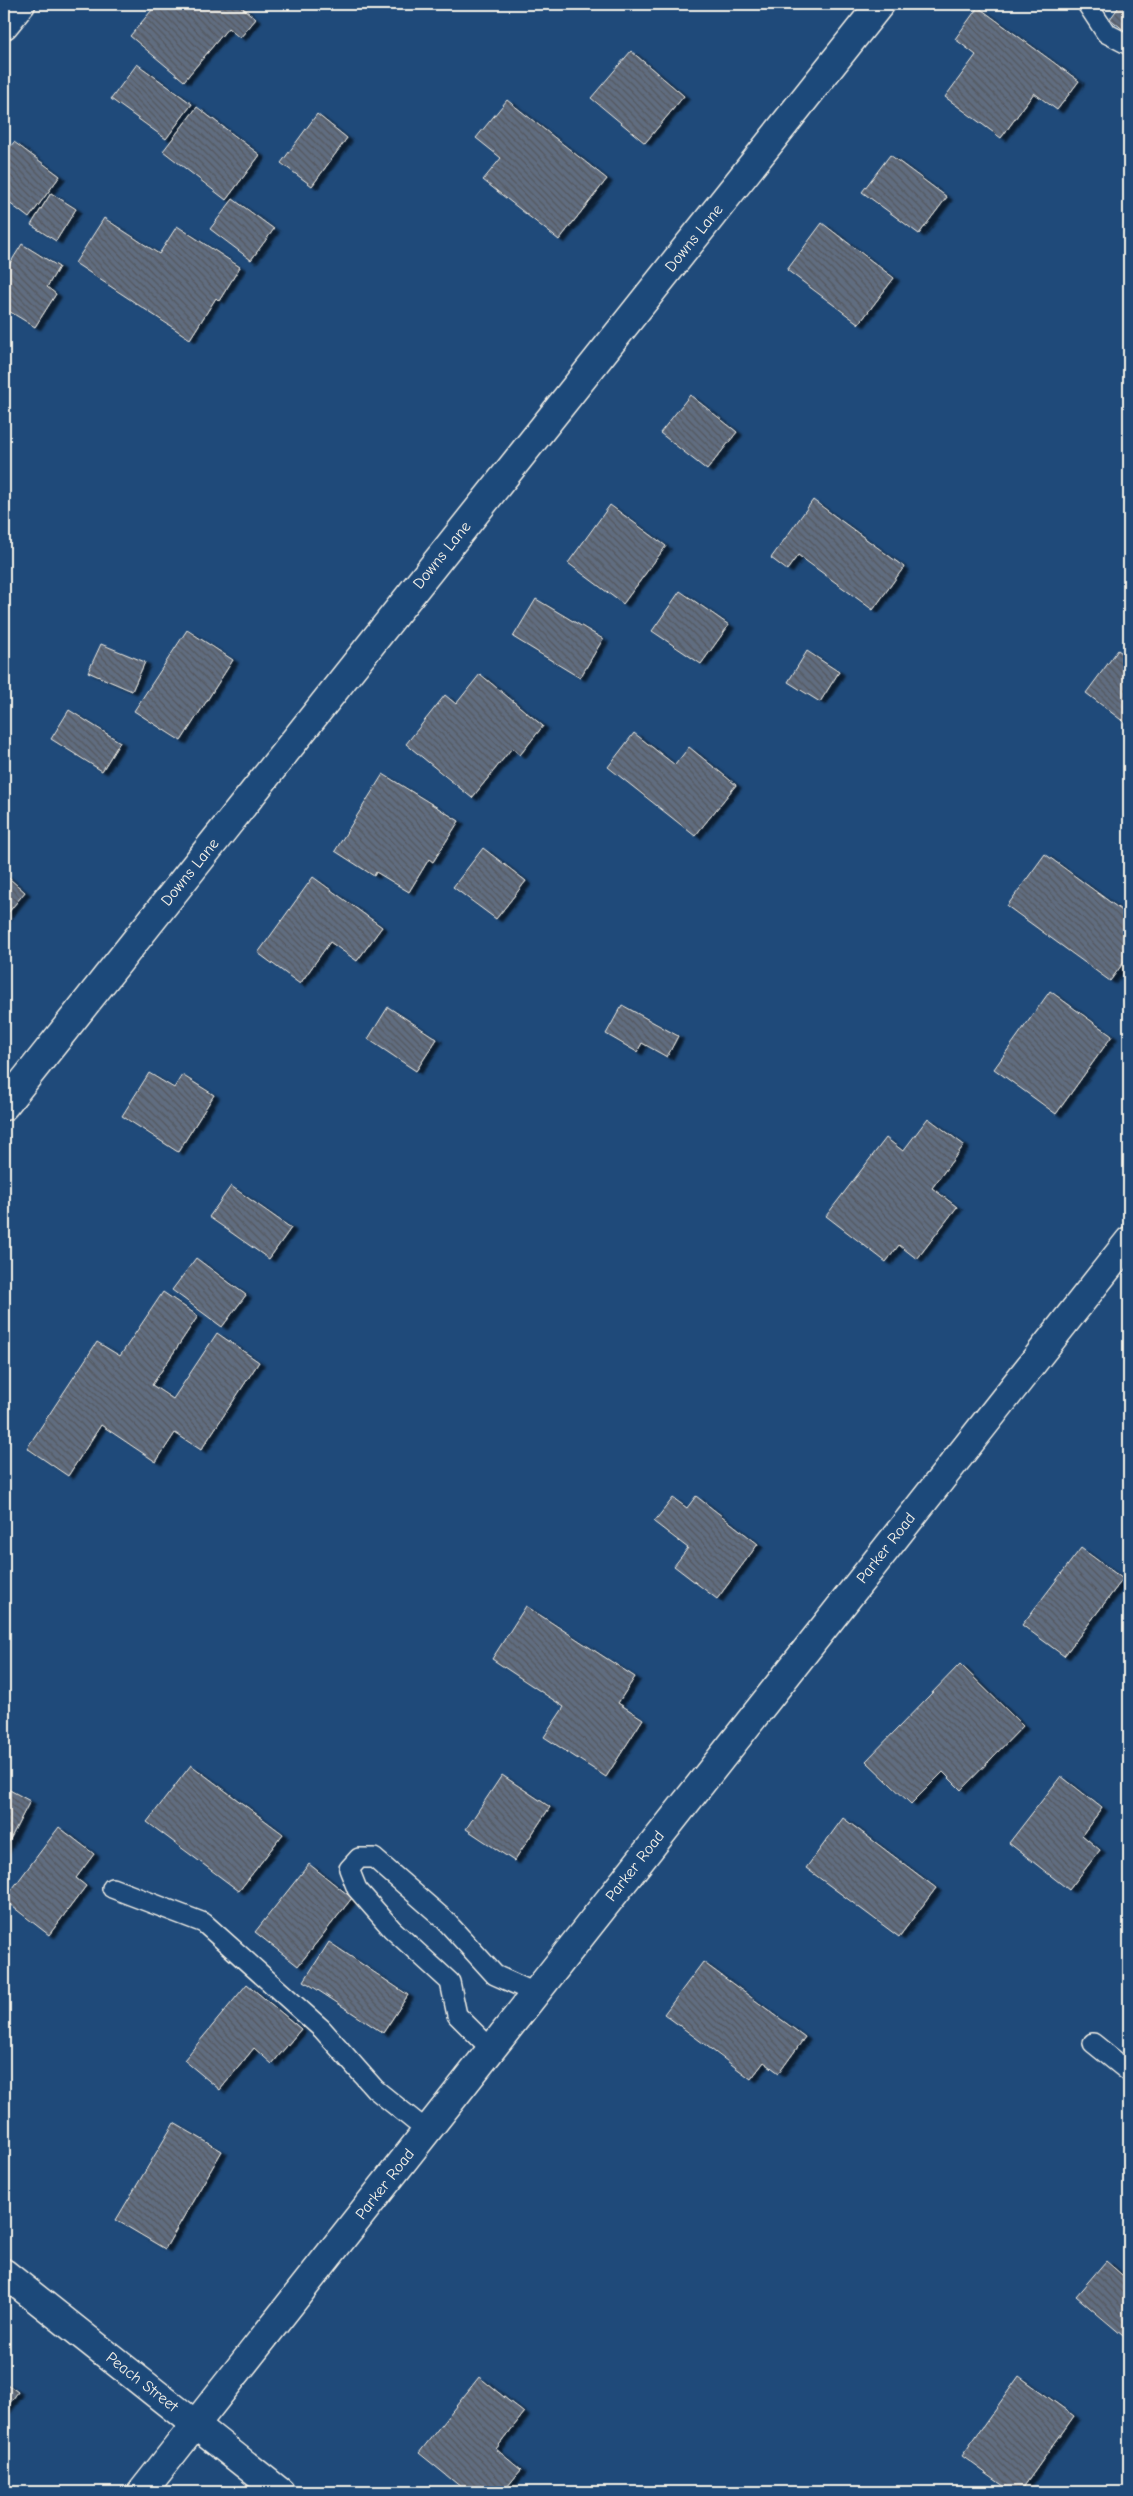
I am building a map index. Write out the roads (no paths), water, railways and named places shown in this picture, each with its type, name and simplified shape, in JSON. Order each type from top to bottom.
[{"type":"street","points":[[4,25],[21,4]]},
{"type":"street","name":"Downs Lane","points":[[4,1106],[880,4]]},
{"type":"street","name":"Parker Road","points":[[142,2492],[1129,1241]]},
{"type":"street","name":"Peach Street","points":[[4,2273],[280,2492]]},
{"type":"lane","points":[[1087,4],[1106,33],[1129,45]]},
{"type":"lane","points":[[491,2049],[457,2015],[450,1982],[392,1929],[357,1889],[349,1869],[360,1858],[374,1858],[444,1919],[495,1975],[535,1993]]},
{"type":"lane","points":[[112,1888],[204,1923],[322,2029],[375,2089],[427,2131]]},
{"type":"lane","points":[[1093,2043],[1129,2072]]}]
